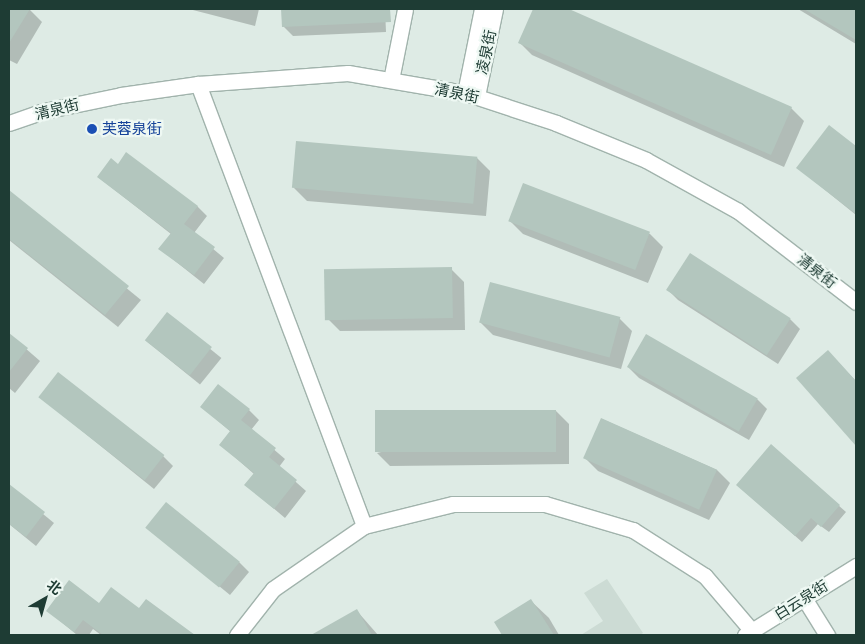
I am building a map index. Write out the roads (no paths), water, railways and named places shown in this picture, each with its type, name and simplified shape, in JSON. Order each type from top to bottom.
[{"type":"street","points":[[391,80],[405,9]]},
{"type":"street","name":"凌泉街","points":[[471,94],[482,9]]},
{"type":"street","name":"凌泉街","points":[[471,94],[495,9]]},
{"type":"street","name":"清泉街","points":[[9,123],[44,111],[111,97],[198,84],[348,73],[471,94],[556,123],[646,160],[738,211],[856,302]]},
{"type":"street","points":[[198,84],[364,526]]},
{"type":"street","points":[[237,635],[274,589],[364,526],[453,504],[545,504],[633,530],[705,576],[749,633]]},
{"type":"street","name":"白云泉街","points":[[749,633],[856,566]]},
{"type":"street","points":[[804,598],[828,635]]},
{"type":"place","name":"芙蓉泉街","points":[[92,129]]}]
